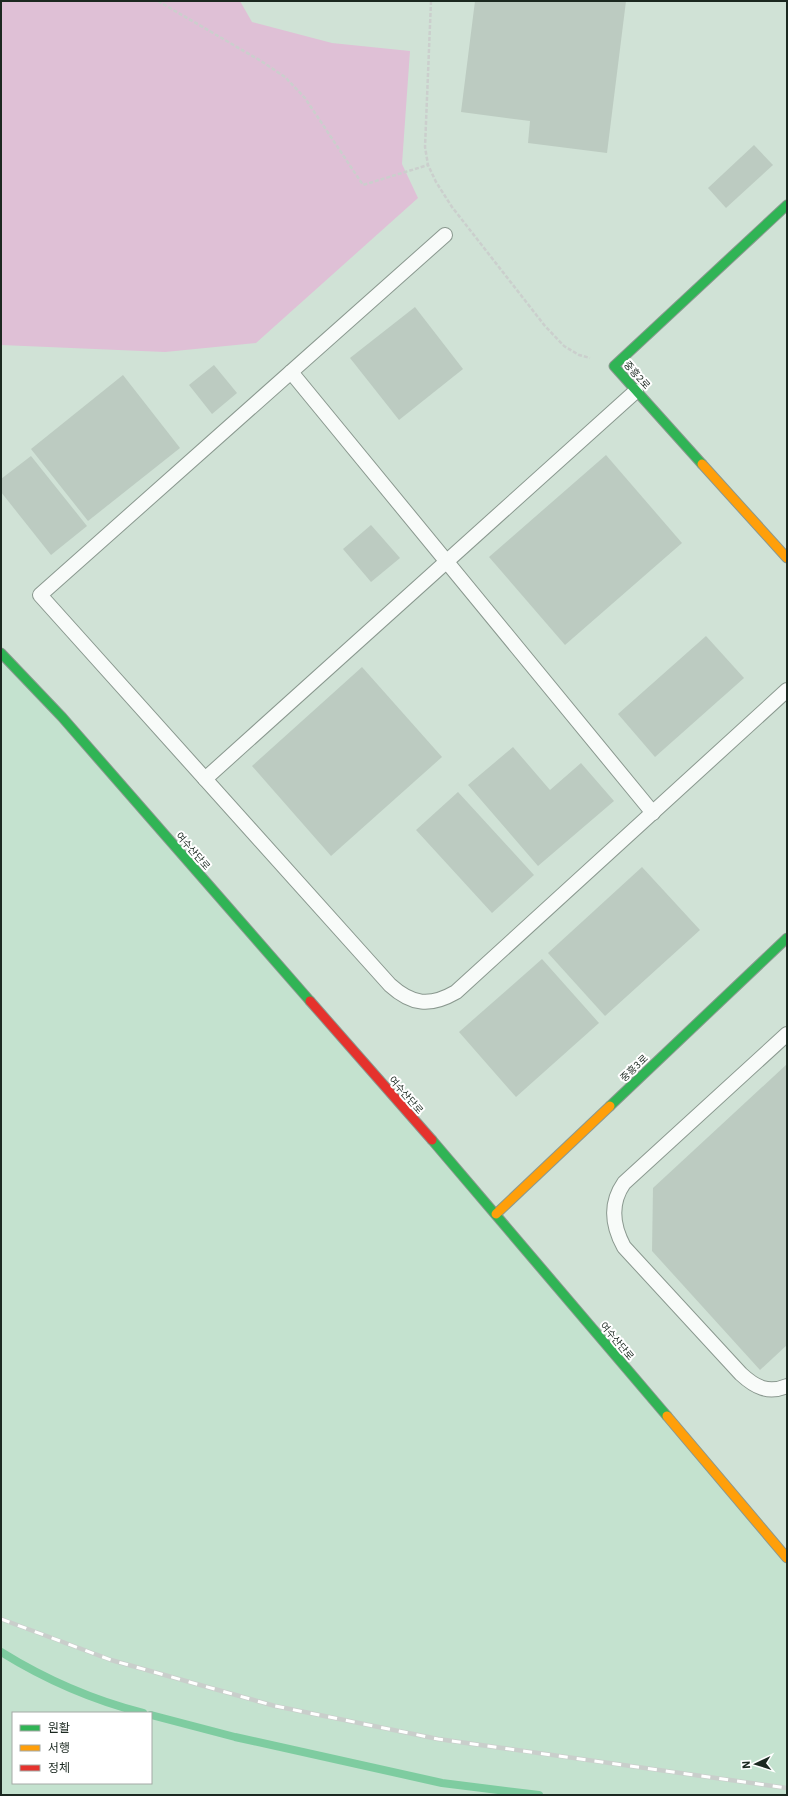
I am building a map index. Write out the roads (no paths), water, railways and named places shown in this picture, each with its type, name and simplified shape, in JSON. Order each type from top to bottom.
[{"type":"street","name":"중흥2로","points":[[787,205],[614,366],[787,558]]},
{"type":"street","name":"여수산단로","points":[[1,653],[62,717],[496,1214],[787,1558]]},
{"type":"street","name":"중흥3로","points":[[496,1214],[787,938]]},
{"type":"lane","points":[[445,235],[40,595],[390,985],[408,998],[424,1002],[439,1001],[456,992],[787,690]]},
{"type":"lane","points":[[291,372],[653,812]]},
{"type":"lane","points":[[205,779],[636,391]]},
{"type":"lane","points":[[787,1034],[624,1183],[615,1198],[614,1206],[616,1230],[624,1247],[741,1374],[757,1387],[764,1389],[774,1390],[787,1386]]},
{"type":"waterway","points":[[1,1652],[35,1672],[70,1688],[106,1702],[139,1712]]},
{"type":"waterway","points":[[152,1715],[235,1737],[442,1783],[539,1795]]},
{"type":"railway","points":[[1,1619],[111,1660],[275,1706],[438,1739],[787,1788]]}]
